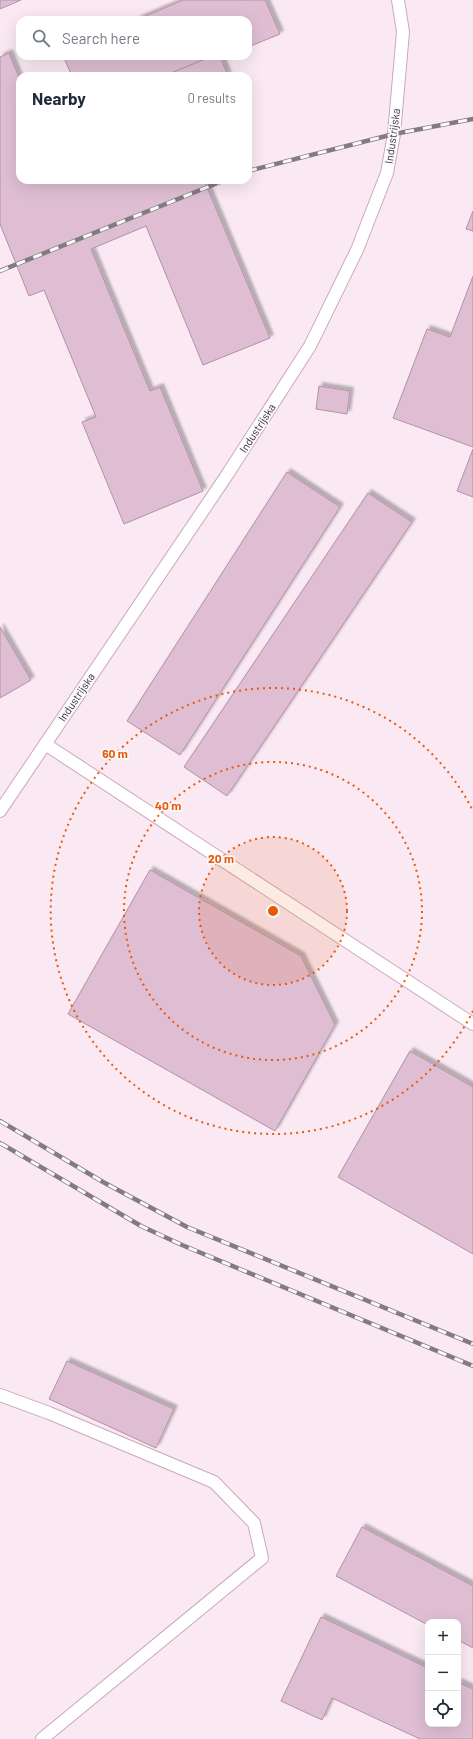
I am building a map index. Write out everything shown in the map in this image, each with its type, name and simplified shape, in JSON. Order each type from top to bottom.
[{"type":"lane","name":"Industrijska","points":[[0,811],[225,478],[310,346],[357,250],[387,173],[394,134],[403,32],[398,0]]},
{"type":"lane","points":[[45,744],[473,1024]]},
{"type":"lane","points":[[0,1395],[48,1413],[214,1482],[254,1523],[262,1558],[42,1739]]},
{"type":"shaded area","points":[[0,0],[473,0],[473,1739],[0,1739]]},
{"type":"building","points":[[0,0],[21,0],[0,9]]},
{"type":"building","points":[[183,0],[265,0],[280,34],[252,45],[252,16],[145,16]]},
{"type":"building","points":[[9,53],[17,72],[16,184],[206,184],[270,338],[203,365],[146,226],[91,249],[150,391],[160,387],[203,491],[124,524],[82,422],[96,417],[44,290],[29,296],[0,224],[0,57]]},
{"type":"building","points":[[65,60],[219,60],[190,72],[70,72]]},
{"type":"building","points":[[202,60],[222,60],[226,72],[174,72]]},
{"type":"building","points":[[473,211],[473,231],[466,229]]},
{"type":"building","points":[[473,276],[473,447],[393,418],[427,329],[450,337]]},
{"type":"building","points":[[319,386],[350,391],[347,414],[316,409]]},
{"type":"building","points":[[473,449],[473,497],[457,491]]},
{"type":"building","points":[[287,472],[340,507],[180,755],[127,721]]},
{"type":"building","points":[[368,493],[412,522],[227,796],[184,767]]},
{"type":"building","points":[[0,627],[31,680],[0,698]]},
{"type":"building","points":[[150,870],[301,956],[335,1025],[275,1131],[68,1014]]},
{"type":"building","points":[[410,1051],[473,1087],[473,1254],[338,1177]]},
{"type":"building","points":[[67,1361],[174,1409],[156,1448],[49,1399]]},
{"type":"building","points":[[362,1527],[473,1586],[473,1648],[461,1642],[461,1619],[425,1619],[425,1623],[336,1576]]},
{"type":"building","points":[[321,1617],[425,1667],[425,1727],[461,1727],[461,1683],[473,1689],[473,1739],[420,1739],[332,1698],[322,1720],[281,1701]]},
{"type":"railway","points":[[252,170],[394,134],[473,119]]},
{"type":"railway","points":[[0,271],[215,184]]},
{"type":"railway","points":[[0,1121],[103,1182],[187,1227],[473,1344]]},
{"type":"railway","points":[[0,1143],[141,1226],[182,1245],[473,1366]]}]
